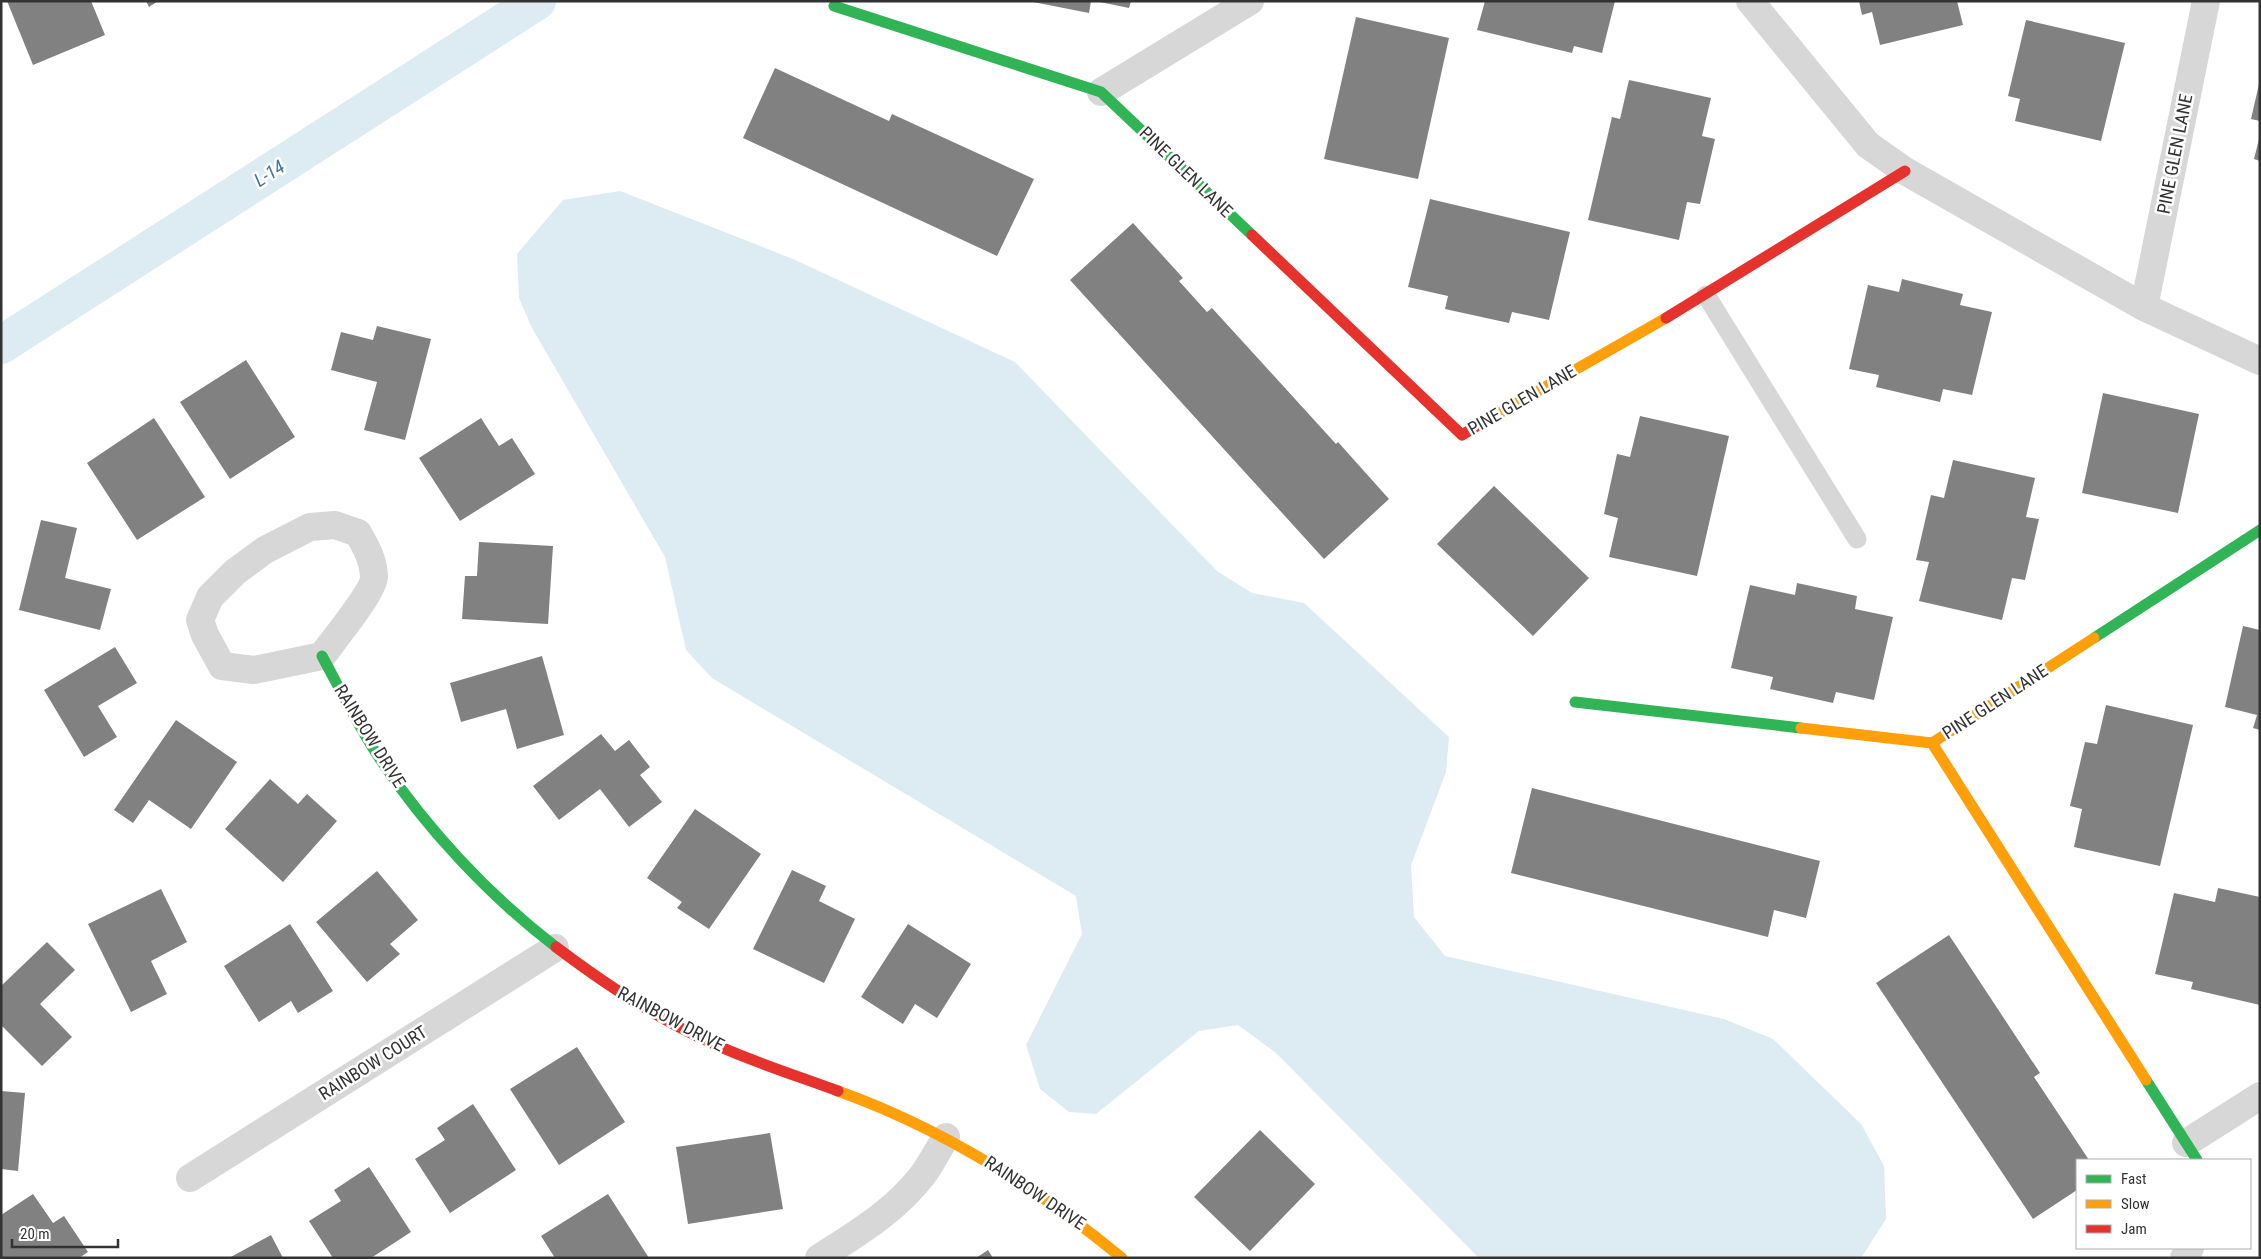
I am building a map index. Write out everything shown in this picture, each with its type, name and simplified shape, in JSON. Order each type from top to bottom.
[{"type":"street","points":[[1102,92],[1250,1]]},
{"type":"street","points":[[1750,1],[1868,146],[1904,171],[2144,307],[2260,362]]},
{"type":"street","name":"PINE GLEN LANE","points":[[2144,307],[2206,1]]},
{"type":"street","name":"PINE GLEN LANE","points":[[834,6],[1102,92],[1462,435],[1706,295],[1904,171]]},
{"type":"street","points":[[335,525],[358,533],[370,554],[375,578],[362,602],[322,656],[254,670],[222,666],[205,635],[200,620],[210,596],[235,572],[265,550],[310,527],[335,525]]},
{"type":"street","name":"PINE GLEN LANE","points":[[1575,702],[1932,743],[2260,530]]},
{"type":"street","name":"RAINBOW DRIVE","points":[[322,656],[384,766],[440,838],[503,904],[555,948],[625,997],[678,1027],[761,1065],[868,1102],[946,1137],[1005,1170],[1080,1222],[1122,1258]]},
{"type":"street","points":[[1932,743],[2192,1151],[2260,1096]]},
{"type":"street","name":"RAINBOW COURT","points":[[190,1178],[555,948]]},
{"type":"street","points":[[819,1258],[883,1215],[904,1197],[922,1176],[946,1137]]},
{"type":"lane","points":[[1706,295],[1857,539]]},
{"type":"shaded area","points":[[620,191],[793,259],[1015,362],[1217,571],[1252,593],[1304,603],[1449,737],[1446,772],[1411,865],[1414,917],[1445,956],[1724,1019],[1773,1039],[1861,1124],[1884,1166],[1886,1219],[1861,1258],[1479,1258],[1276,1053],[1238,1025],[1199,1031],[1096,1114],[1069,1112],[1040,1089],[1026,1045],[1082,934],[1076,896],[712,678],[686,650],[665,557],[532,328],[519,298],[517,254],[563,200]]},
{"type":"building","points":[[7,1],[91,1],[105,35],[33,65]]},
{"type":"building","points":[[146,1],[158,1],[149,7]]},
{"type":"building","points":[[1028,1],[1091,1],[1089,13]]},
{"type":"building","points":[[1095,1],[1131,1],[1129,8]]},
{"type":"building","points":[[1485,1],[1615,1],[1602,53],[1574,46],[1572,53],[1477,30]]},
{"type":"building","points":[[1859,1],[1957,1],[1963,25],[1880,45],[1872,12],[1862,15]]},
{"type":"building","points":[[1356,17],[1449,38],[1418,179],[1324,159]]},
{"type":"building","points":[[2026,20],[2125,43],[2101,141],[2015,121],[2020,99],[2008,96]]},
{"type":"building","points":[[775,68],[889,121],[892,114],[1034,179],[997,256],[743,138]]},
{"type":"building","points":[[1629,80],[1711,98],[1702,136],[1715,139],[1700,204],[1687,202],[1679,240],[1588,220],[1612,117],[1620,119]]},
{"type":"building","points":[[2260,84],[2260,121],[2251,119]]},
{"type":"building","points":[[2260,139],[2260,161],[2254,159]]},
{"type":"building","points":[[1430,199],[1570,232],[1549,320],[1512,312],[1509,323],[1445,309],[1448,296],[1408,287]]},
{"type":"building","points":[[1133,223],[1183,278],[1179,281],[1207,312],[1212,308],[1389,499],[1324,559],[1070,280]]},
{"type":"building","points":[[1902,279],[1963,294],[1960,305],[1992,312],[1972,395],[1943,389],[1940,402],[1876,387],[1879,375],[1849,369],[1868,285],[1899,292]]},
{"type":"building","points":[[377,326],[431,339],[405,440],[364,430],[377,382],[331,370],[341,332],[373,340]]},
{"type":"building","points":[[246,360],[295,437],[230,479],[180,402]]},
{"type":"building","points":[[2103,393],[2199,414],[2178,513],[2082,493]]},
{"type":"building","points":[[1640,416],[1729,436],[1697,576],[1609,557],[1618,518],[1604,514],[1617,454],[1630,457]]},
{"type":"building","points":[[154,418],[205,497],[137,540],[87,463]]},
{"type":"building","points":[[481,418],[499,446],[512,438],[535,474],[460,521],[419,458]]},
{"type":"building","points":[[1953,460],[2035,478],[2026,517],[2039,519],[2025,580],[2012,578],[2002,620],[1919,601],[1929,562],[1916,560],[1931,495],[1944,498]]},
{"type":"building","points":[[1494,486],[1589,578],[1533,636],[1437,544]]},
{"type":"building","points":[[41,520],[77,528],[65,578],[111,589],[100,630],[19,610]]},
{"type":"building","points":[[479,542],[553,546],[548,624],[462,619],[465,576],[477,576]]},
{"type":"building","points":[[1797,583],[1857,596],[1855,609],[1893,617],[1874,700],[1836,692],[1833,703],[1770,689],[1773,677],[1731,668],[1750,585],[1795,595]]},
{"type":"building","points":[[2243,626],[2260,630],[2260,730],[2253,728],[2257,715],[2225,707]]},
{"type":"building","points":[[115,647],[137,683],[98,706],[117,737],[84,757],[44,690]]},
{"type":"building","points":[[542,656],[564,735],[517,749],[506,709],[461,722],[450,683]]},
{"type":"building","points":[[2106,705],[2193,725],[2160,866],[2074,847],[2082,809],[2070,806],[2085,742],[2097,744]]},
{"type":"building","points":[[176,720],[237,762],[191,829],[149,800],[133,823],[114,810]]},
{"type":"building","points":[[601,734],[615,751],[629,740],[650,767],[640,775],[662,802],[629,827],[600,789],[559,820],[533,786]]},
{"type":"building","points":[[270,779],[298,804],[307,794],[337,821],[283,882],[225,829]]},
{"type":"building","points":[[1532,788],[1820,861],[1806,918],[1774,910],[1768,937],[1511,873]]},
{"type":"building","points":[[695,809],[761,854],[709,929],[677,908],[682,902],[647,878]]},
{"type":"building","points":[[792,870],[826,886],[819,901],[855,919],[824,983],[753,949]]},
{"type":"building","points":[[377,871],[418,920],[390,944],[400,954],[367,982],[316,922]]},
{"type":"building","points":[[2218,888],[2260,897],[2260,1005],[2191,989],[2193,982],[2155,974],[2174,893],[2215,902]]},
{"type":"building","points":[[161,889],[187,942],[151,961],[167,994],[131,1012],[88,924]]},
{"type":"building","points":[[290,924],[333,991],[298,1013],[291,1001],[259,1022],[224,966]]},
{"type":"building","points":[[908,924],[971,964],[937,1018],[915,1004],[903,1024],[861,997]]},
{"type":"building","points":[[1949,935],[2040,1073],[2034,1077],[2088,1159],[2076,1159],[2076,1191],[2033,1219],[1876,983]]},
{"type":"building","points":[[47,942],[75,970],[40,1004],[72,1037],[42,1066],[1,1025],[1,986]]},
{"type":"building","points":[[577,1047],[625,1122],[559,1165],[510,1089]]},
{"type":"building","points":[[1,1091],[25,1093],[18,1171],[1,1169]]},
{"type":"building","points":[[473,1104],[516,1170],[450,1213],[415,1159],[445,1140],[437,1128]]},
{"type":"building","points":[[1260,1130],[1315,1184],[1250,1251],[1194,1197]]},
{"type":"building","points":[[770,1133],[783,1209],[688,1224],[676,1147]]},
{"type":"building","points":[[369,1167],[411,1232],[371,1258],[333,1258],[309,1221],[341,1201],[334,1190]]},
{"type":"building","points":[[33,1194],[53,1223],[64,1216],[88,1252],[79,1258],[1,1258],[1,1215]]},
{"type":"building","points":[[608,1194],[649,1258],[555,1258],[541,1236]]},
{"type":"building","points":[[271,1235],[283,1258],[229,1258]]},
{"type":"building","points":[[988,1250],[993,1258],[976,1258]]},
{"type":"waterway","name":"L-14","points":[[1,345],[537,1]]},
{"type":"traffic: fast","points":[[834,6],[1101,92],[1252,235]]},
{"type":"traffic: fast","points":[[2094,638],[2260,530]]},
{"type":"traffic: fast","points":[[322,656],[370,744],[416,808],[459,859],[482,882],[556,947]]},
{"type":"traffic: fast","points":[[1575,702],[1801,728]]},
{"type":"traffic: fast","points":[[2146,1080],[2196,1159]]},
{"type":"traffic: slow","points":[[1475,427],[1666,318]]},
{"type":"traffic: slow","points":[[1801,728],[1932,743],[2094,638]]},
{"type":"traffic: slow","points":[[1932,743],[2146,1080]]},
{"type":"traffic: slow","points":[[838,1091],[915,1123],[988,1162],[1056,1207],[1122,1258]]},
{"type":"traffic: jam","points":[[1666,318],[1905,171]]},
{"type":"traffic: jam","points":[[1252,235],[1462,435],[1475,427]]},
{"type":"traffic: jam","points":[[556,947],[625,996],[680,1028],[768,1066],[838,1091]]}]
